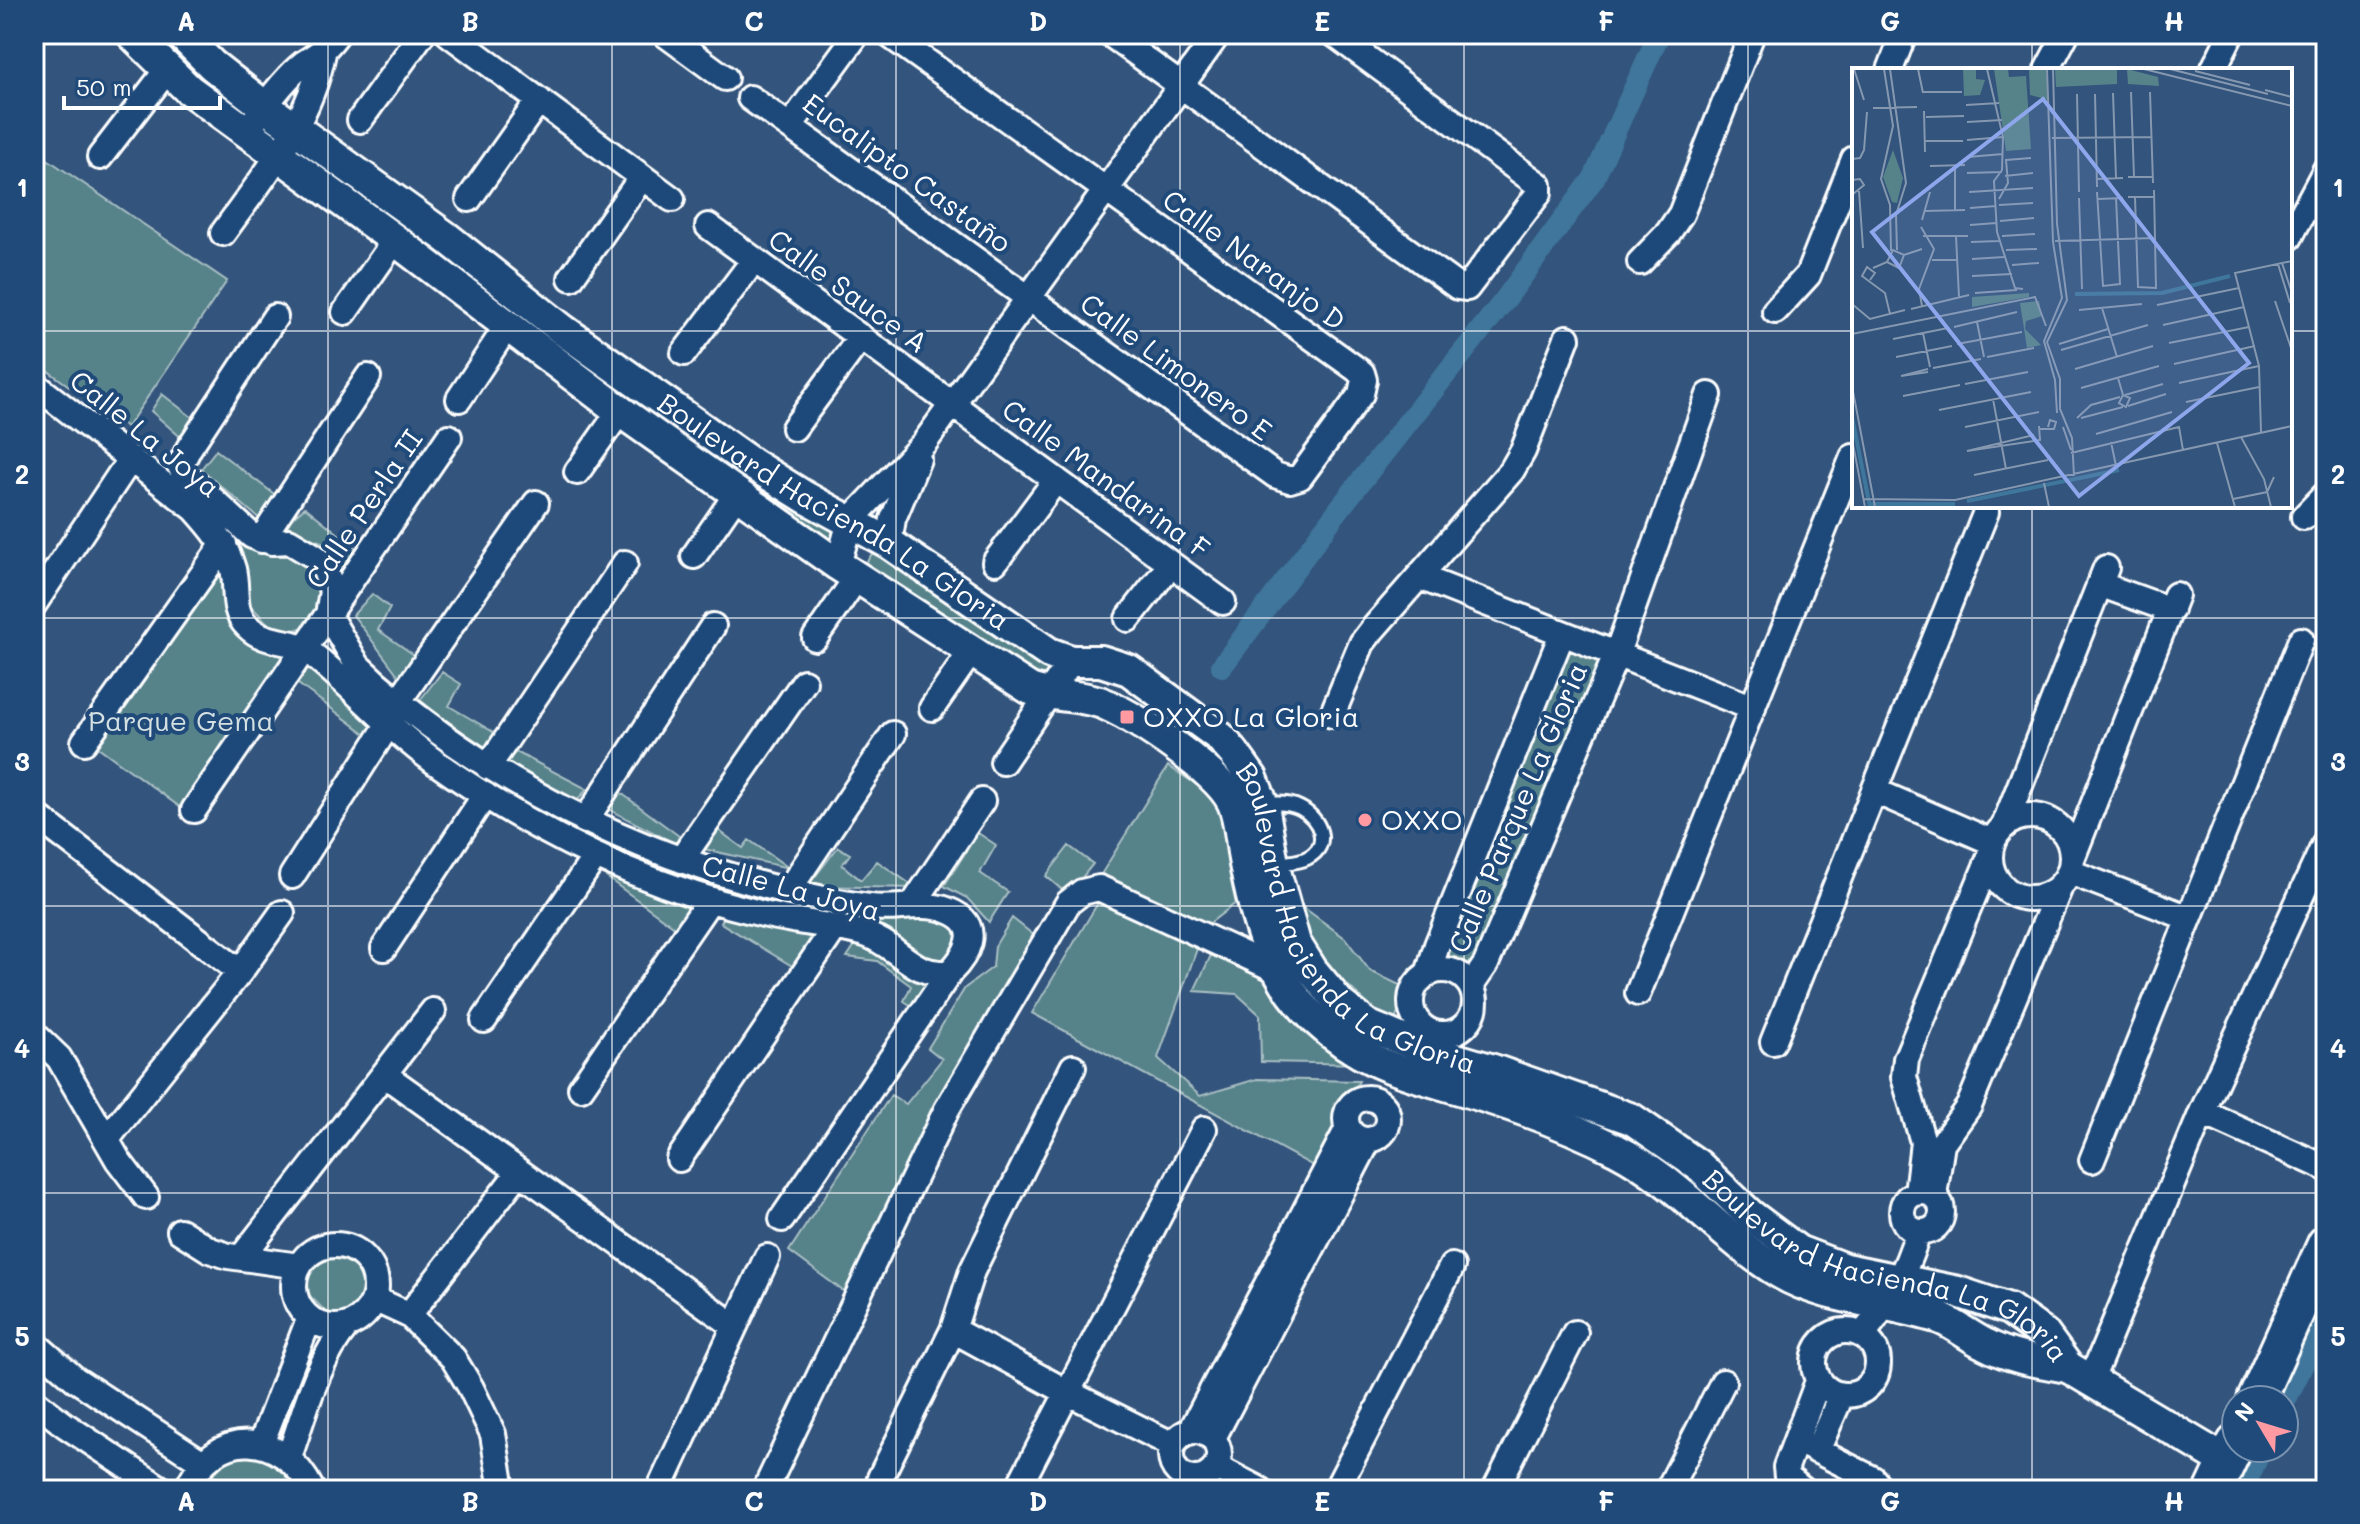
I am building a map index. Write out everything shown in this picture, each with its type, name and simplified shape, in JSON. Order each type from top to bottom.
[{"type":"main road","points":[[2263,1384],[2326,1244]]},
{"type":"street","name":"Boulevard Hacienda La Gloria","points":[[132,34],[188,89],[508,325],[554,342],[805,497],[889,543],[1049,653],[1071,661],[1101,661],[1129,670],[1220,737],[1252,778],[1249,808],[1259,865],[1295,943],[1312,970],[1341,1005],[1367,1025],[1395,1060],[1436,1043],[1493,1070],[1632,1119],[1698,1165],[1750,1215],[1798,1251],[1894,1292],[1958,1292],[2009,1309],[2044,1334],[2079,1373],[2226,1465]]},
{"type":"street","name":"Boulevard Hacienda La Gloria","points":[[181,34],[212,65],[264,106],[446,237],[620,411],[848,571],[1030,689],[1049,696]]},
{"type":"street","points":[[360,120],[422,34]]},
{"type":"street","points":[[449,34],[672,199]]},
{"type":"street","points":[[790,126],[857,34]]},
{"type":"street","name":"Calle Naranjo D","points":[[888,34],[1362,373],[1361,394],[1306,470],[1300,477],[1290,480]]},
{"type":"street","points":[[1110,34],[1458,287],[1467,288],[1475,282],[1540,189],[1536,182],[1334,34]]},
{"type":"street","points":[[815,638],[848,571],[850,521],[925,442],[1218,34]]},
{"type":"street","points":[[1640,262],[1668,233],[1681,214],[1752,34]]},
{"type":"street","points":[[1891,68],[1904,34]]},
{"type":"street","points":[[2048,68],[2066,34]]},
{"type":"street","points":[[2214,68],[2231,34]]},
{"type":"street","points":[[675,37],[725,78]]},
{"type":"street","points":[[246,131],[264,106],[304,63],[330,43]]},
{"type":"street","points":[[223,233],[295,128],[330,43]]},
{"type":"street","points":[[100,157],[167,70]]},
{"type":"street","name":"Eucalipto Castaño","points":[[750,98],[1029,298]]},
{"type":"street","points":[[469,199],[539,100]]},
{"type":"street","points":[[1775,311],[1808,275],[1852,164]]},
{"type":"street","points":[[2292,233],[2326,169]]},
{"type":"street","points":[[571,278],[642,177]]},
{"type":"street","name":"Calle Sauce A","points":[[708,226],[953,404]]},
{"type":"street","points":[[345,312],[395,240]]},
{"type":"street","points":[[684,353],[754,260]]},
{"type":"street","name":"Calle Limonero E","points":[[1029,298],[1275,475],[1290,480]]},
{"type":"street","name":"Calle La Joya","points":[[35,386],[195,509],[224,544],[234,572],[235,603],[245,625],[263,638],[305,648],[350,674],[398,702],[488,767],[585,821],[639,845],[788,891],[872,908],[939,907],[957,914],[967,926],[969,945],[964,958],[950,972],[931,974],[918,970],[888,946],[866,935],[710,900],[595,857],[540,830],[485,795],[388,725],[350,674],[328,615],[332,591],[324,567],[314,556],[289,541],[261,540],[242,529],[180,466],[275,317]]},
{"type":"street","points":[[459,399],[508,325]]},
{"type":"street","points":[[794,428],[861,337]]},
{"type":"street","points":[[1332,715],[1362,643],[1512,470],[1523,451],[1567,338]]},
{"type":"street","points":[[261,540],[368,377]]},
{"type":"street","name":"Calle Parque La Gloria","points":[[1471,986],[1488,961],[1617,653],[1709,395]]},
{"type":"street","name":"Calle Mandarina F","points":[[953,404],[1223,602]]},
{"type":"street","points":[[577,472],[620,411]]},
{"type":"street","name":"Calle Perla II","points":[[194,810],[449,437]]},
{"type":"street","points":[[889,543],[900,499],[925,442]]},
{"type":"street","points":[[34,604],[131,458]]},
{"type":"street","points":[[1638,993],[1852,460]]},
{"type":"street","points":[[995,562],[1056,480]]},
{"type":"street","points":[[2304,517],[2326,494]]},
{"type":"street","points":[[694,556],[736,495]]},
{"type":"street","points":[[398,702],[536,503]]},
{"type":"street","points":[[1773,1042],[1986,512]]},
{"type":"street","points":[[84,742],[224,544]]},
{"type":"street","points":[[488,767],[625,563]]},
{"type":"street","points":[[1128,619],[1171,564]]},
{"type":"street","points":[[1863,1334],[1894,1292],[1918,1232],[1926,1232],[1940,1222],[1942,1207],[1926,1194],[1932,1143],[1904,1077],[1906,1059],[2102,576],[2174,603],[2067,872],[1969,1106],[1932,1143]]},
{"type":"street","points":[[1420,577],[1753,708]]},
{"type":"street","points":[[585,821],[713,626]]},
{"type":"street","name":"Calle Parque La Gloria","points":[[1428,974],[1562,634]]},
{"type":"street","points":[[2092,1160],[2301,640]]},
{"type":"street","points":[[932,708],[971,652]]},
{"type":"street","points":[[1003,762],[1071,661]]},
{"type":"street","points":[[681,860],[804,682]]},
{"type":"street","points":[[1049,696],[1106,704],[1188,756],[1218,781],[1233,803],[1249,808]]},
{"type":"street","points":[[292,876],[388,725]]},
{"type":"street","points":[[788,891],[893,734]]},
{"type":"street","points":[[1875,791],[1995,842]]},
{"type":"street","points":[[384,948],[485,795]]},
{"type":"street","points":[[912,906],[982,801]]},
{"type":"street","points":[[34,814],[240,972]]},
{"type":"street","points":[[2039,816],[2056,824],[2068,838],[2067,872],[2046,896],[2031,899],[2015,896],[2002,888],[1993,875],[1995,842],[2020,817],[2039,816]]},
{"type":"street","points":[[1259,865],[1252,904],[1275,969],[1314,1018],[1347,1045],[1395,1060],[1616,1150],[1671,1185],[1740,1247],[1782,1275],[1818,1290],[1894,1292],[2007,1354],[2079,1373],[2326,841]]},
{"type":"street","points":[[628,870],[639,845]]},
{"type":"street","points":[[484,1020],[595,857]]},
{"type":"street","points":[[2067,872],[2189,918]]},
{"type":"street","points":[[765,1490],[947,1109],[1068,903],[1082,892],[1099,888],[1275,969]]},
{"type":"street","points":[[581,1088],[710,900]]},
{"type":"street","points":[[107,1139],[240,972],[282,913]]},
{"type":"street","points":[[679,1159],[834,929]]},
{"type":"street","points":[[1374,1101],[1395,1060],[1415,988],[1428,974],[1440,970],[1452,971],[1471,986],[1476,999],[1474,1013],[1467,1024],[1436,1043],[1419,1023],[1411,1006]]},
{"type":"street","points":[[782,1219],[950,972]]},
{"type":"street","points":[[241,1258],[433,1011]]},
{"type":"street","points":[[34,1034],[59,1058],[118,1160],[146,1197]]},
{"type":"street","points":[[880,1478],[953,1330],[972,1271],[1073,1067]]},
{"type":"street","points":[[385,1075],[733,1325]]},
{"type":"street","points":[[1374,1101],[1387,1112],[1387,1128],[1376,1139],[1358,1134],[1346,1122],[1349,1108],[1353,1103],[1374,1101]]},
{"type":"street","points":[[2202,1112],[2326,1168]]},
{"type":"street","points":[[1017,1490],[1204,1129]]},
{"type":"street","points":[[1190,1464],[1358,1134]]},
{"type":"street","points":[[409,1315],[519,1172]]},
{"type":"street","points":[[180,1231],[210,1250],[299,1266]]},
{"type":"street","points":[[289,1457],[331,1345],[347,1326],[364,1316],[374,1299],[377,1281],[371,1265],[360,1252],[344,1245],[326,1245],[310,1253],[299,1266],[294,1280],[294,1295],[299,1308],[320,1326],[347,1326]]},
{"type":"street","points":[[659,1490],[767,1257]]},
{"type":"street","points":[[1336,1490],[1452,1266]]},
{"type":"street","points":[[374,1299],[409,1315],[453,1358],[493,1434],[502,1490]]},
{"type":"street","points":[[261,1444],[309,1319]]},
{"type":"street","points":[[953,1330],[1190,1464],[1260,1490]]},
{"type":"street","points":[[1840,1331],[1863,1334],[1873,1344],[1878,1356],[1874,1381],[1854,1395],[1841,1396],[1828,1391],[1818,1381],[1814,1369],[1814,1356],[1819,1345],[1828,1336],[1840,1331]]},
{"type":"street","points":[[1495,1490],[1575,1333]]},
{"type":"street","points":[[34,1343],[75,1379],[203,1463]]},
{"type":"street","points":[[1806,1446],[1818,1381]]},
{"type":"street","points":[[1668,1490],[1723,1382]]},
{"type":"street","points":[[1803,1490],[1785,1473],[1841,1396]]},
{"type":"street","points":[[34,1401],[163,1490]]},
{"type":"street","points":[[187,1490],[203,1463],[229,1447],[261,1444],[289,1457],[303,1472],[312,1490]]},
{"type":"street","points":[[1806,1446],[1873,1479],[1882,1490]]},
{"type":"lane","points":[[1249,808],[1290,805],[1301,808],[1317,823],[1321,833],[1321,845],[1305,860],[1259,865]]},
{"type":"green space","points":[[34,150],[227,281],[127,427],[34,361]]},
{"type":"green space","points":[[574,345],[843,525],[832,547],[563,359]]},
{"type":"green space","points":[[162,394],[197,421],[186,442],[151,411]]},
{"type":"green space","points":[[216,450],[278,497],[261,520],[201,469]]},
{"type":"green space","points":[[305,507],[361,552],[345,574],[325,543],[280,528]]},
{"type":"green space","points":[[238,541],[313,562],[326,590],[310,625],[279,635],[248,603]]},
{"type":"green space","points":[[878,545],[1059,665],[1045,688],[863,567]]},
{"type":"green space","name":"Parque Gema","points":[[227,564],[234,628],[294,651],[184,810],[98,747]]},
{"type":"green space","points":[[372,594],[390,608],[378,630],[420,659],[404,683],[353,615]]},
{"type":"green space","points":[[1564,647],[1605,661],[1472,975],[1456,967],[1437,965]]},
{"type":"green space","points":[[306,658],[379,725],[370,737],[294,681]]},
{"type":"green space","points":[[442,672],[461,684],[449,706],[500,736],[486,756],[420,700]]},
{"type":"green space","points":[[355,687],[631,846],[625,864],[450,768]]},
{"type":"green space","points":[[516,752],[587,789],[577,801],[505,763]]},
{"type":"green space","points":[[1168,766],[1223,802],[1241,899],[1202,929],[1100,876]]},
{"type":"green space","points":[[617,790],[679,836],[676,844],[604,807]]},
{"type":"green space","points":[[718,830],[743,848],[749,840],[789,868],[704,849]]},
{"type":"green space","points":[[978,833],[996,845],[980,873],[1008,892],[989,922],[967,898],[944,886]]},
{"type":"green space","points":[[1069,846],[1093,864],[1068,895],[1046,876]]},
{"type":"green space","points":[[838,847],[850,854],[842,865],[861,880],[877,861],[916,888],[808,886]]},
{"type":"green space","points":[[642,856],[929,913],[963,930],[949,964],[928,965],[886,930],[774,907],[639,867]]},
{"type":"green space","points":[[610,869],[697,903],[680,931],[606,877]]},
{"type":"green space","points":[[1102,896],[1198,946],[1158,1058],[1200,1096],[1257,1079],[1359,1081],[1313,1166],[1032,1013]]},
{"type":"green space","points":[[1296,902],[1345,938],[1370,971],[1408,989],[1392,1027],[1320,959]]},
{"type":"green space","points":[[727,910],[826,931],[797,969],[721,923]]},
{"type":"green space","points":[[1012,918],[1036,937],[847,1294],[789,1251],[891,1095],[906,1104],[942,1059],[928,1048],[965,988],[993,967],[995,946]]},
{"type":"green space","points":[[857,942],[899,964],[933,989],[918,1010],[904,1001],[911,986],[877,961],[847,957]]},
{"type":"green space","points":[[1213,951],[1270,977],[1362,1064],[1261,1062],[1260,1015],[1237,994],[1194,991]]},
{"type":"green space","points":[[345,1252],[366,1270],[368,1295],[351,1313],[328,1314],[306,1292],[311,1265]]},
{"type":"green space","points":[[265,1452],[298,1478],[301,1490],[207,1490],[209,1479],[229,1457]]},
{"type":"waterway","points":[[1222,666],[1343,504],[1507,297],[1594,178],[1659,34]]},
{"type":"waterway","points":[[2293,1384],[2326,1317]]},
{"type":"waterway","points":[[2242,1490],[2254,1464]]},
{"type":"place","name":"OXXO La Gloria","points":[[1127,717]]},
{"type":"place","name":"OXXO","points":[[1365,820]]}]
